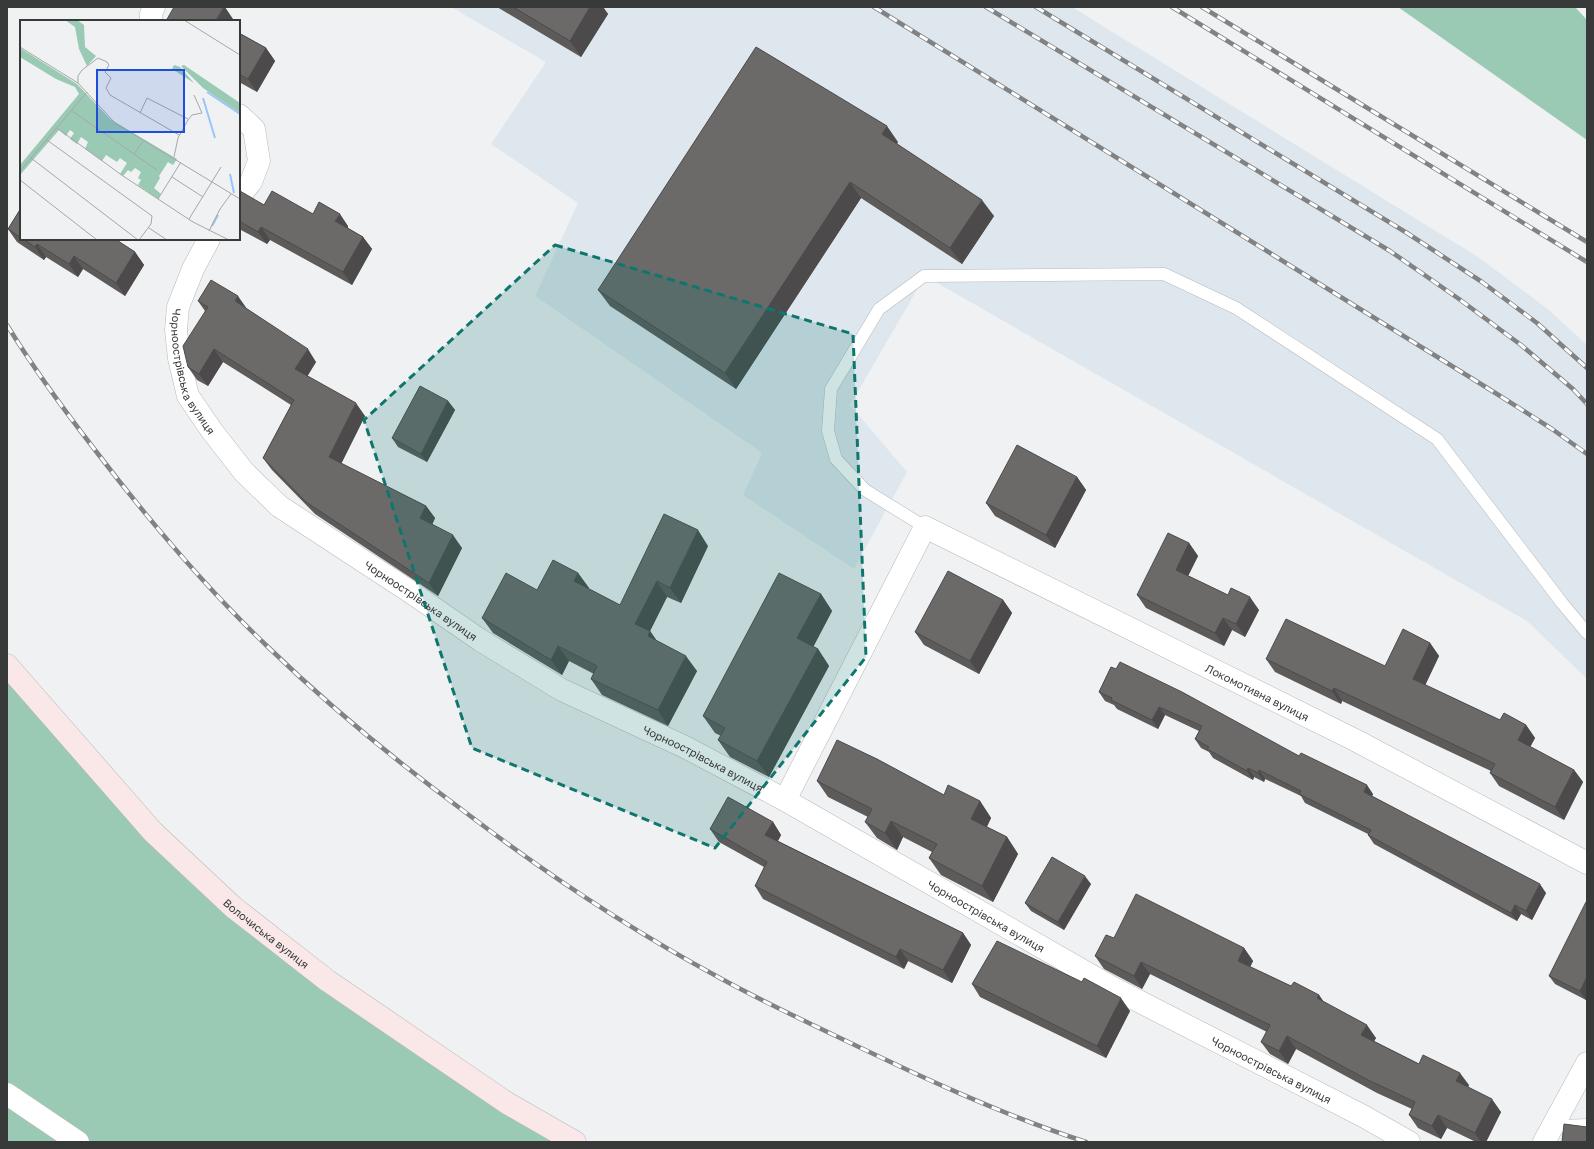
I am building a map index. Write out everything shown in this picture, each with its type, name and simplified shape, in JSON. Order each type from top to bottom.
[{"type":"main road","name":"Волочиська вулиця","points":[[7,665],[153,832],[233,907],[341,990],[507,1103],[575,1142]]},
{"type":"street","points":[[151,20],[151,14],[154,7]]},
{"type":"street","points":[[240,116],[254,129],[259,161],[250,182],[240,197]]},
{"type":"street","name":"Чорноострівська вулиця","points":[[209,240],[193,269],[178,307],[176,330],[179,358],[188,396],[212,431],[244,472],[279,506],[409,591],[480,640],[562,690],[685,747],[785,800],[1114,988],[1363,1116],[1409,1142]]},
{"type":"street","points":[[785,800],[925,527]]},
{"type":"street","name":"Локомотивна вулиця","points":[[925,527],[1355,740],[1587,863]]},
{"type":"street","points":[[1548,1134],[1587,1062]]},
{"type":"street","points":[[7,1094],[78,1142]]},
{"type":"lane","points":[[925,527],[866,490],[836,459],[828,431],[831,389],[879,309],[924,276],[1164,274],[1236,308],[1437,439],[1562,603],[1587,632]]},
{"type":"lane","points":[[1548,1134],[1587,1125]]},
{"type":"highlighted area","points":[[555,245],[853,334],[866,657],[715,848],[472,748],[364,420]]},
{"type":"shaded area","points":[[451,7],[1072,7],[1478,257],[1549,310],[1587,345],[1587,679],[1527,621],[925,276],[850,405],[907,472],[854,569],[743,495],[762,453],[535,296],[578,203],[491,144],[546,62]]},
{"type":"green space","points":[[1398,7],[1575,7],[1587,20],[1587,140]]},
{"type":"green space","points":[[7,665],[233,907],[575,1142],[7,1142]]},
{"type":"building","points":[[174,7],[224,7],[216,20],[167,20]]},
{"type":"building","points":[[513,7],[590,7],[570,41]]},
{"type":"building","points":[[240,34],[266,48],[248,79],[240,75]]},
{"type":"building","points":[[756,47],[887,126],[882,134],[982,200],[950,248],[850,182],[725,373],[598,290]]},
{"type":"building","points":[[240,191],[264,205],[272,191],[313,214],[319,202],[340,214],[335,221],[363,237],[343,272],[261,227],[258,232],[240,222]]},
{"type":"building","points":[[20,210],[20,237],[8,229]]},
{"type":"building","points":[[24,240],[117,240],[135,252],[116,283],[74,256],[69,264],[37,244],[35,247]]},
{"type":"building","points":[[211,280],[238,296],[235,301],[308,349],[295,369],[356,403],[329,457],[426,506],[420,518],[453,535],[429,583],[306,502],[263,458],[294,400],[214,349],[199,374],[188,367],[183,346],[208,307],[198,301]]},
{"type":"building","points":[[420,386],[448,401],[421,454],[392,438]]},
{"type":"building","points":[[1017,445],[1077,477],[1046,535],[986,503]]},
{"type":"building","points":[[664,514],[698,530],[670,588],[657,581],[635,624],[650,631],[648,636],[686,656],[658,710],[591,679],[597,666],[558,646],[551,660],[482,618],[506,573],[537,590],[553,560],[578,573],[574,581],[620,605]]},
{"type":"building","points":[[1168,533],[1189,543],[1176,570],[1228,595],[1231,588],[1250,597],[1236,624],[1223,618],[1215,633],[1137,595]]},
{"type":"building","points":[[948,571],[1003,600],[970,661],[915,632]]},
{"type":"building","points":[[779,573],[821,594],[797,638],[818,649],[757,761],[718,740],[725,728],[703,716]]},
{"type":"building","points":[[1286,619],[1385,666],[1403,629],[1430,643],[1413,679],[1500,720],[1504,713],[1526,725],[1518,740],[1574,770],[1555,807],[1490,773],[1495,764],[1334,688],[1332,691],[1266,659]]},
{"type":"building","points":[[1120,662],[1182,692],[1299,756],[1301,753],[1367,785],[1364,792],[1540,884],[1526,911],[1515,905],[1511,913],[1368,835],[1371,830],[1299,794],[1301,791],[1259,770],[1258,773],[1248,768],[1247,771],[1207,749],[1209,747],[1195,739],[1202,726],[1159,707],[1152,720],[1111,700],[1112,698],[1099,692],[1111,667],[1116,669]]},
{"type":"building","points":[[837,740],[877,759],[944,795],[948,785],[980,801],[971,819],[1007,837],[982,886],[929,858],[937,844],[891,821],[885,833],[865,822],[872,809],[817,781]]},
{"type":"building","points":[[728,797],[773,822],[765,835],[963,933],[943,970],[900,949],[896,957],[755,886],[767,862],[710,829]]},
{"type":"building","points":[[1052,857],[1085,876],[1058,922],[1025,903]]},
{"type":"building","points":[[1136,894],[1244,948],[1238,961],[1291,986],[1294,982],[1319,995],[1317,998],[1367,1025],[1361,1035],[1419,1064],[1423,1055],[1460,1073],[1456,1081],[1492,1099],[1475,1133],[1438,1115],[1432,1126],[1409,1115],[1415,1102],[1368,1080],[1287,1036],[1279,1051],[1261,1042],[1270,1025],[1141,962],[1134,976],[1095,956],[1106,935],[1114,938]]},
{"type":"building","points":[[1586,902],[1587,977],[1580,991],[1549,976]]},
{"type":"building","points":[[997,941],[1082,982],[1084,978],[1121,998],[1097,1046],[972,984]]},
{"type":"building","points":[[1564,1124],[1587,1127],[1587,1142],[1562,1142]]},
{"type":"railway","points":[[874,7],[1497,394],[1552,429],[1587,454]]},
{"type":"railway","points":[[986,7],[1390,251],[1459,299],[1521,345],[1573,389],[1587,404]]},
{"type":"railway","points":[[1036,7],[1407,233],[1482,282],[1537,323],[1587,368]]},
{"type":"railway","points":[[1172,7],[1587,262]]},
{"type":"railway","points":[[1202,7],[1587,242]]},
{"type":"railway","points":[[7,325],[83,435],[135,501],[222,601],[315,691],[364,733],[439,793],[495,835],[589,900],[687,960],[734,986],[793,1016],[929,1080],[991,1107],[1086,1142]]}]
